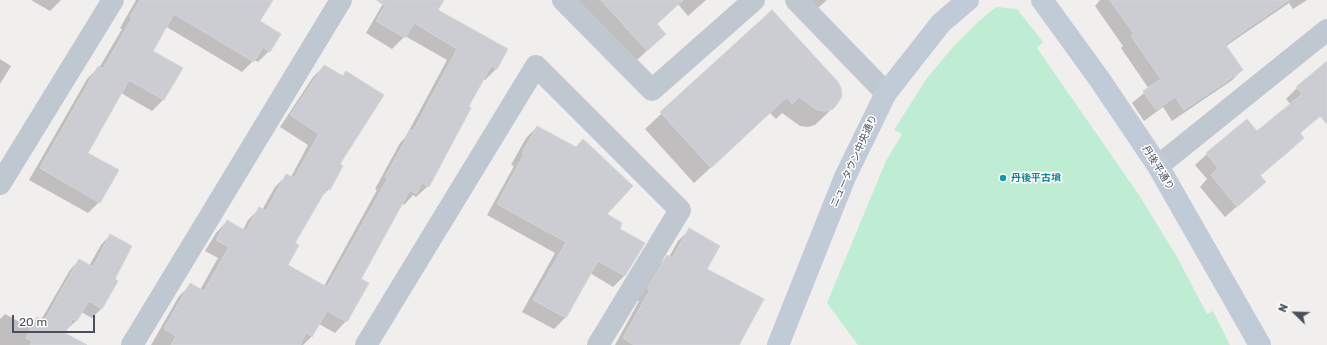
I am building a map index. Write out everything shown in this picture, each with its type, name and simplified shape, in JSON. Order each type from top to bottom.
[{"type":"street","points":[[0,184],[113,0]]},
{"type":"street","points":[[132,345],[341,0]]},
{"type":"street","points":[[563,0],[652,90],[754,0]]},
{"type":"street","points":[[796,0],[886,93]]},
{"type":"street","name":"ニュータウン中央通り","points":[[778,345],[845,176],[886,93],[941,23],[968,0]]},
{"type":"street","name":"丹後平通り","points":[[1042,0],[1100,80],[1158,166],[1260,345]]},
{"type":"street","points":[[1158,166],[1327,30]]},
{"type":"street","points":[[366,345],[536,66],[680,210],[598,345]]},
{"type":"green space","name":"丹後平古墳","points":[[996,7],[1017,9],[1043,42],[1037,48],[1139,195],[1177,257],[1207,314],[1213,311],[1230,345],[858,345],[827,303],[886,161],[902,134],[894,130],[927,78],[953,47],[978,22]]},
{"type":"building","points":[[140,0],[273,0],[260,21],[281,34],[270,52],[263,47],[254,62],[174,14],[153,51],[183,68],[164,100],[129,80],[88,153],[119,170],[100,203],[40,168],[98,66],[103,69],[132,18],[130,17]]},
{"type":"building","points":[[376,0],[444,0],[438,10],[508,49],[497,69],[491,66],[469,106],[471,108],[429,187],[422,183],[416,194],[410,190],[361,279],[369,283],[347,322],[327,311],[312,337],[306,333],[300,345],[171,345],[176,336],[164,329],[190,283],[204,291],[229,247],[216,240],[227,220],[246,231],[259,207],[266,211],[286,174],[294,178],[319,134],[290,115],[324,65],[343,76],[346,71],[384,95],[340,164],[343,166],[330,190],[327,188],[295,243],[299,245],[288,265],[327,287],[388,178],[385,177],[411,130],[413,131],[457,49],[414,23],[405,38],[376,21],[385,6]]},
{"type":"building","points":[[601,0],[683,0],[657,24],[666,34],[647,51]]},
{"type":"building","points":[[1110,0],[1289,0],[1225,44],[1243,70],[1184,110],[1175,97],[1156,110],[1143,91],[1161,79],[1131,36],[1134,34]]},
{"type":"building","points":[[772,10],[838,82],[841,88],[842,96],[833,109],[825,111],[817,110],[799,97],[792,104],[787,97],[711,168],[660,112]]},
{"type":"building","points":[[1327,61],[1327,124],[1320,116],[1300,133],[1304,138],[1260,175],[1266,182],[1237,207],[1211,175],[1218,168],[1206,153],[1247,119],[1257,131],[1302,94],[1296,87]]},
{"type":"building","points":[[537,126],[576,147],[583,139],[633,186],[607,214],[622,223],[620,229],[645,243],[625,276],[598,261],[566,318],[533,300],[566,242],[497,204],[524,154],[522,153]]},
{"type":"building","points":[[689,228],[720,246],[707,269],[764,299],[739,345],[634,345],[623,338],[650,290],[647,288],[667,255],[672,258]]},
{"type":"building","points":[[110,234],[132,246],[115,279],[118,281],[102,309],[89,301],[77,321],[73,319],[65,333],[87,345],[30,345],[32,341],[26,338],[37,317],[44,321],[79,259],[93,267]]},
{"type":"place","name":"丹後平古墳","points":[[1003,178]]}]
